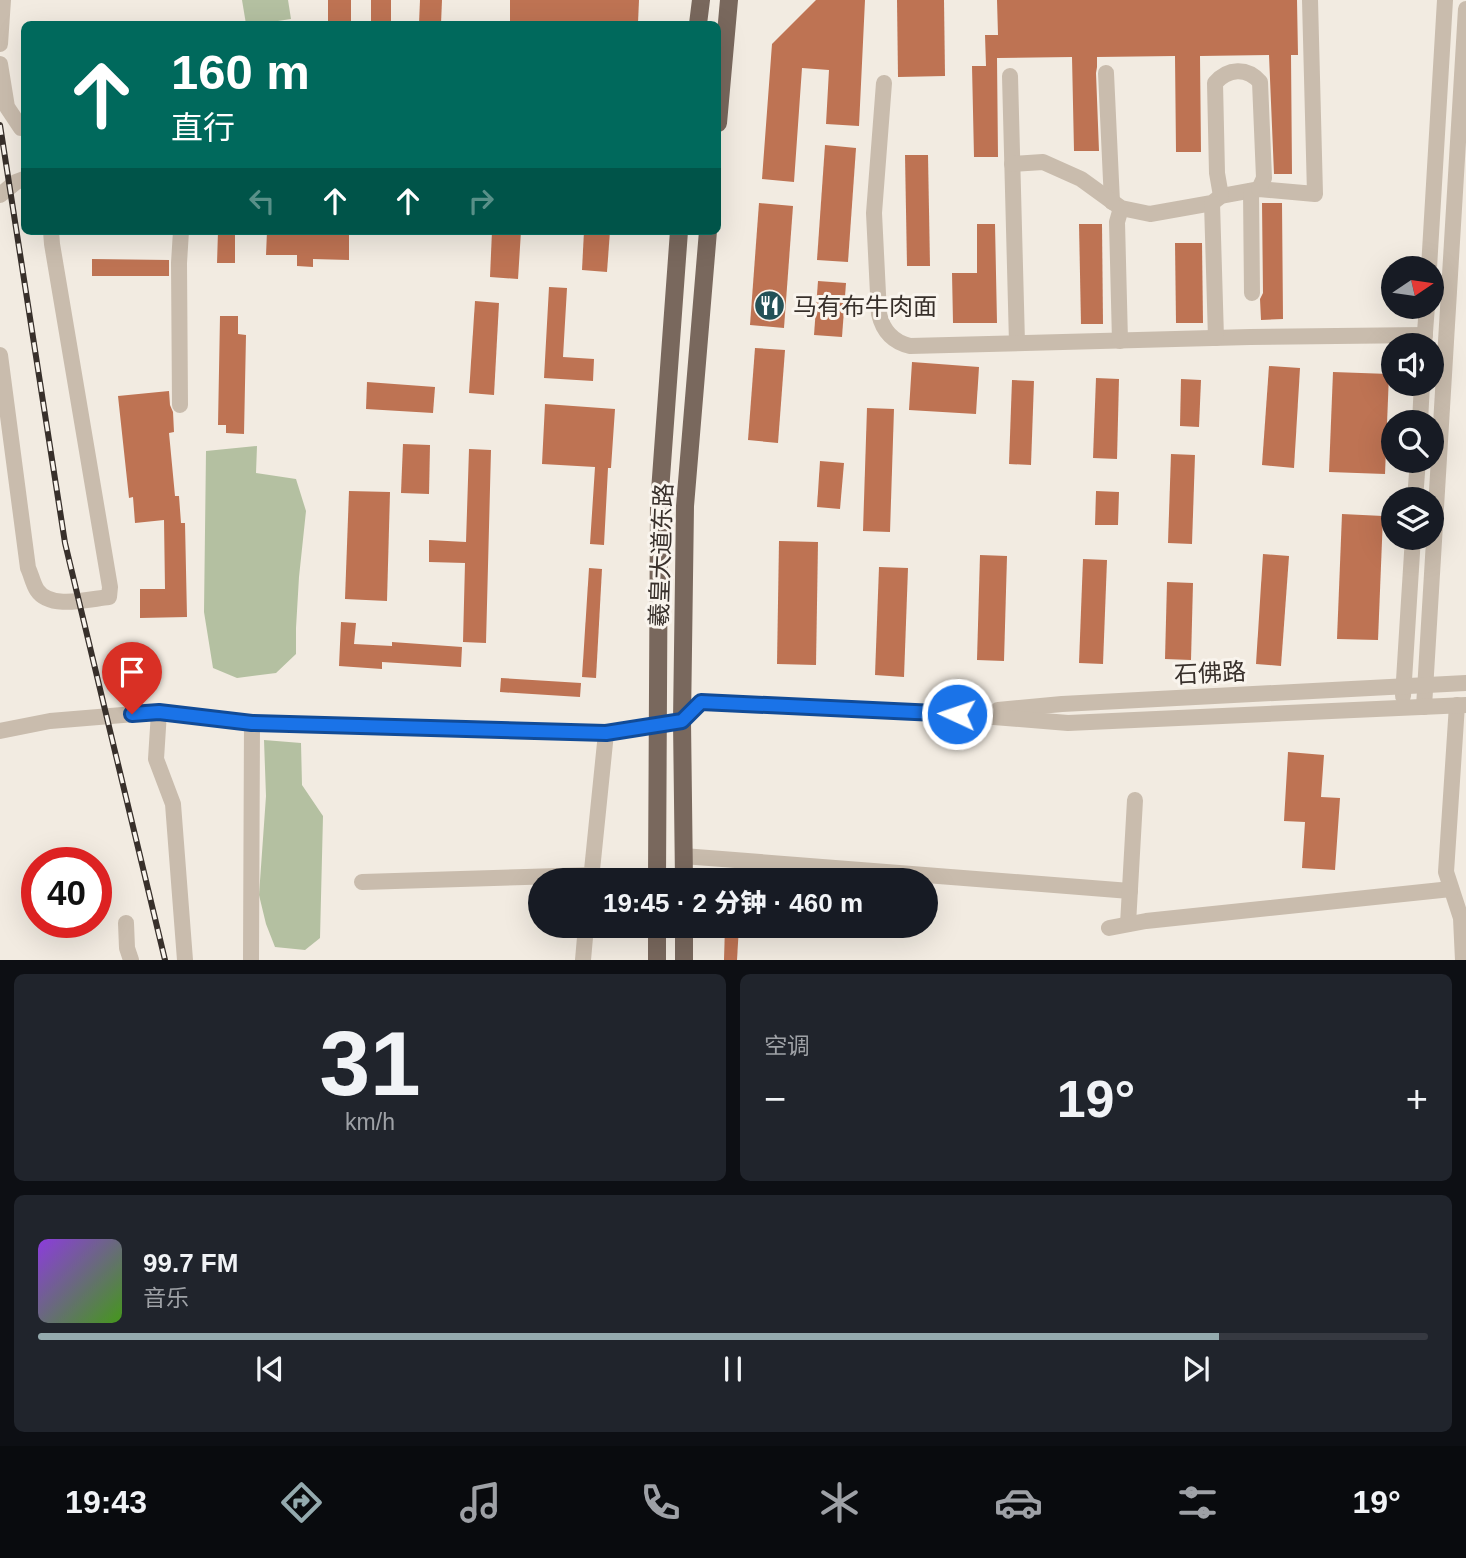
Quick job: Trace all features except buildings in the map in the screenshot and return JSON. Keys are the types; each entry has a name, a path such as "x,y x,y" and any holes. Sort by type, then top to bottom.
{"main road":[{"path":"698,21 701,0"},
{"path":"721,89 729,0"},
{"name":"羲皇大道东路","path":"657,868 659,505 680,235"},
{"name":"羲皇大道东路","path":"684,868 682,721 685,506 708,235"},
{"path":"657,938 657,960"},
{"path":"684,938 684,960"}],"street":[{"path":"0,44 3,0"},
{"path":"1012,164 1043,162 1081,179 1117,205 1150,214 1255,190 1315,194 1310,0"},
{"path":"1430,256 1445,0"},
{"path":"1424,707 1466,9"},
{"path":"0,64 8,107 21,128"},
{"path":"1216,338 1215,83 1232,71 1245,71 1260,82 1264,178 1255,190 1252,293"},
{"path":"1106,73 1117,205 1120,341"},
{"path":"1010,76 1017,343"},
{"path":"884,83 874,213 879,314 883,327 897,341 909,346 1216,338 1381,340"},
{"path":"0,195 21,180"},
{"path":"0,355 28,568 37,592 65,603 109,597 110,587 52,235"},
{"path":"180,405 181,235"},
{"path":"1403,708 1412,550"},
{"name":"石佛路","path":"957,714 1062,704 1466,683"},
{"name":"石佛路","path":"682,721 701,702 957,714 1068,723 1461,705"},
{"path":"1461,705 1446,872 1461,918 1463,960"},
{"path":"0,731 50,721 159,712 252,723 606,733 682,721"},
{"path":"159,712 156,759 173,804 185,960"},
{"path":"251,960 252,723"},
{"path":"593,868 606,733"},
{"path":"1128,924 1135,800"},
{"path":"683,856 1130,891"},
{"path":"362,882 528,879"},
{"path":"1110,928 1146,921 1451,889"},
{"path":"126,923 127,948 131,960"},
{"path":"583,960 585,938"}],"green space":[{"path":"242,0 288,0 291,19 246,21"},
{"path":"257,446 256,473 296,479 306,511 299,577 296,654 276,673 237,678 213,668 204,612 206,451"},
{"path":"264,740 301,743 302,785 323,816 320,938 305,950 275,947 259,895 266,796"}],"railway":[{"path":"0,125 65,543 165,960"}],"place":[{"name":"马有布牛肉面","path":"770,306"}],"route":[{"path":"132,714 159,712 252,723 606,733 682,721 701,702 957,714"}]}
